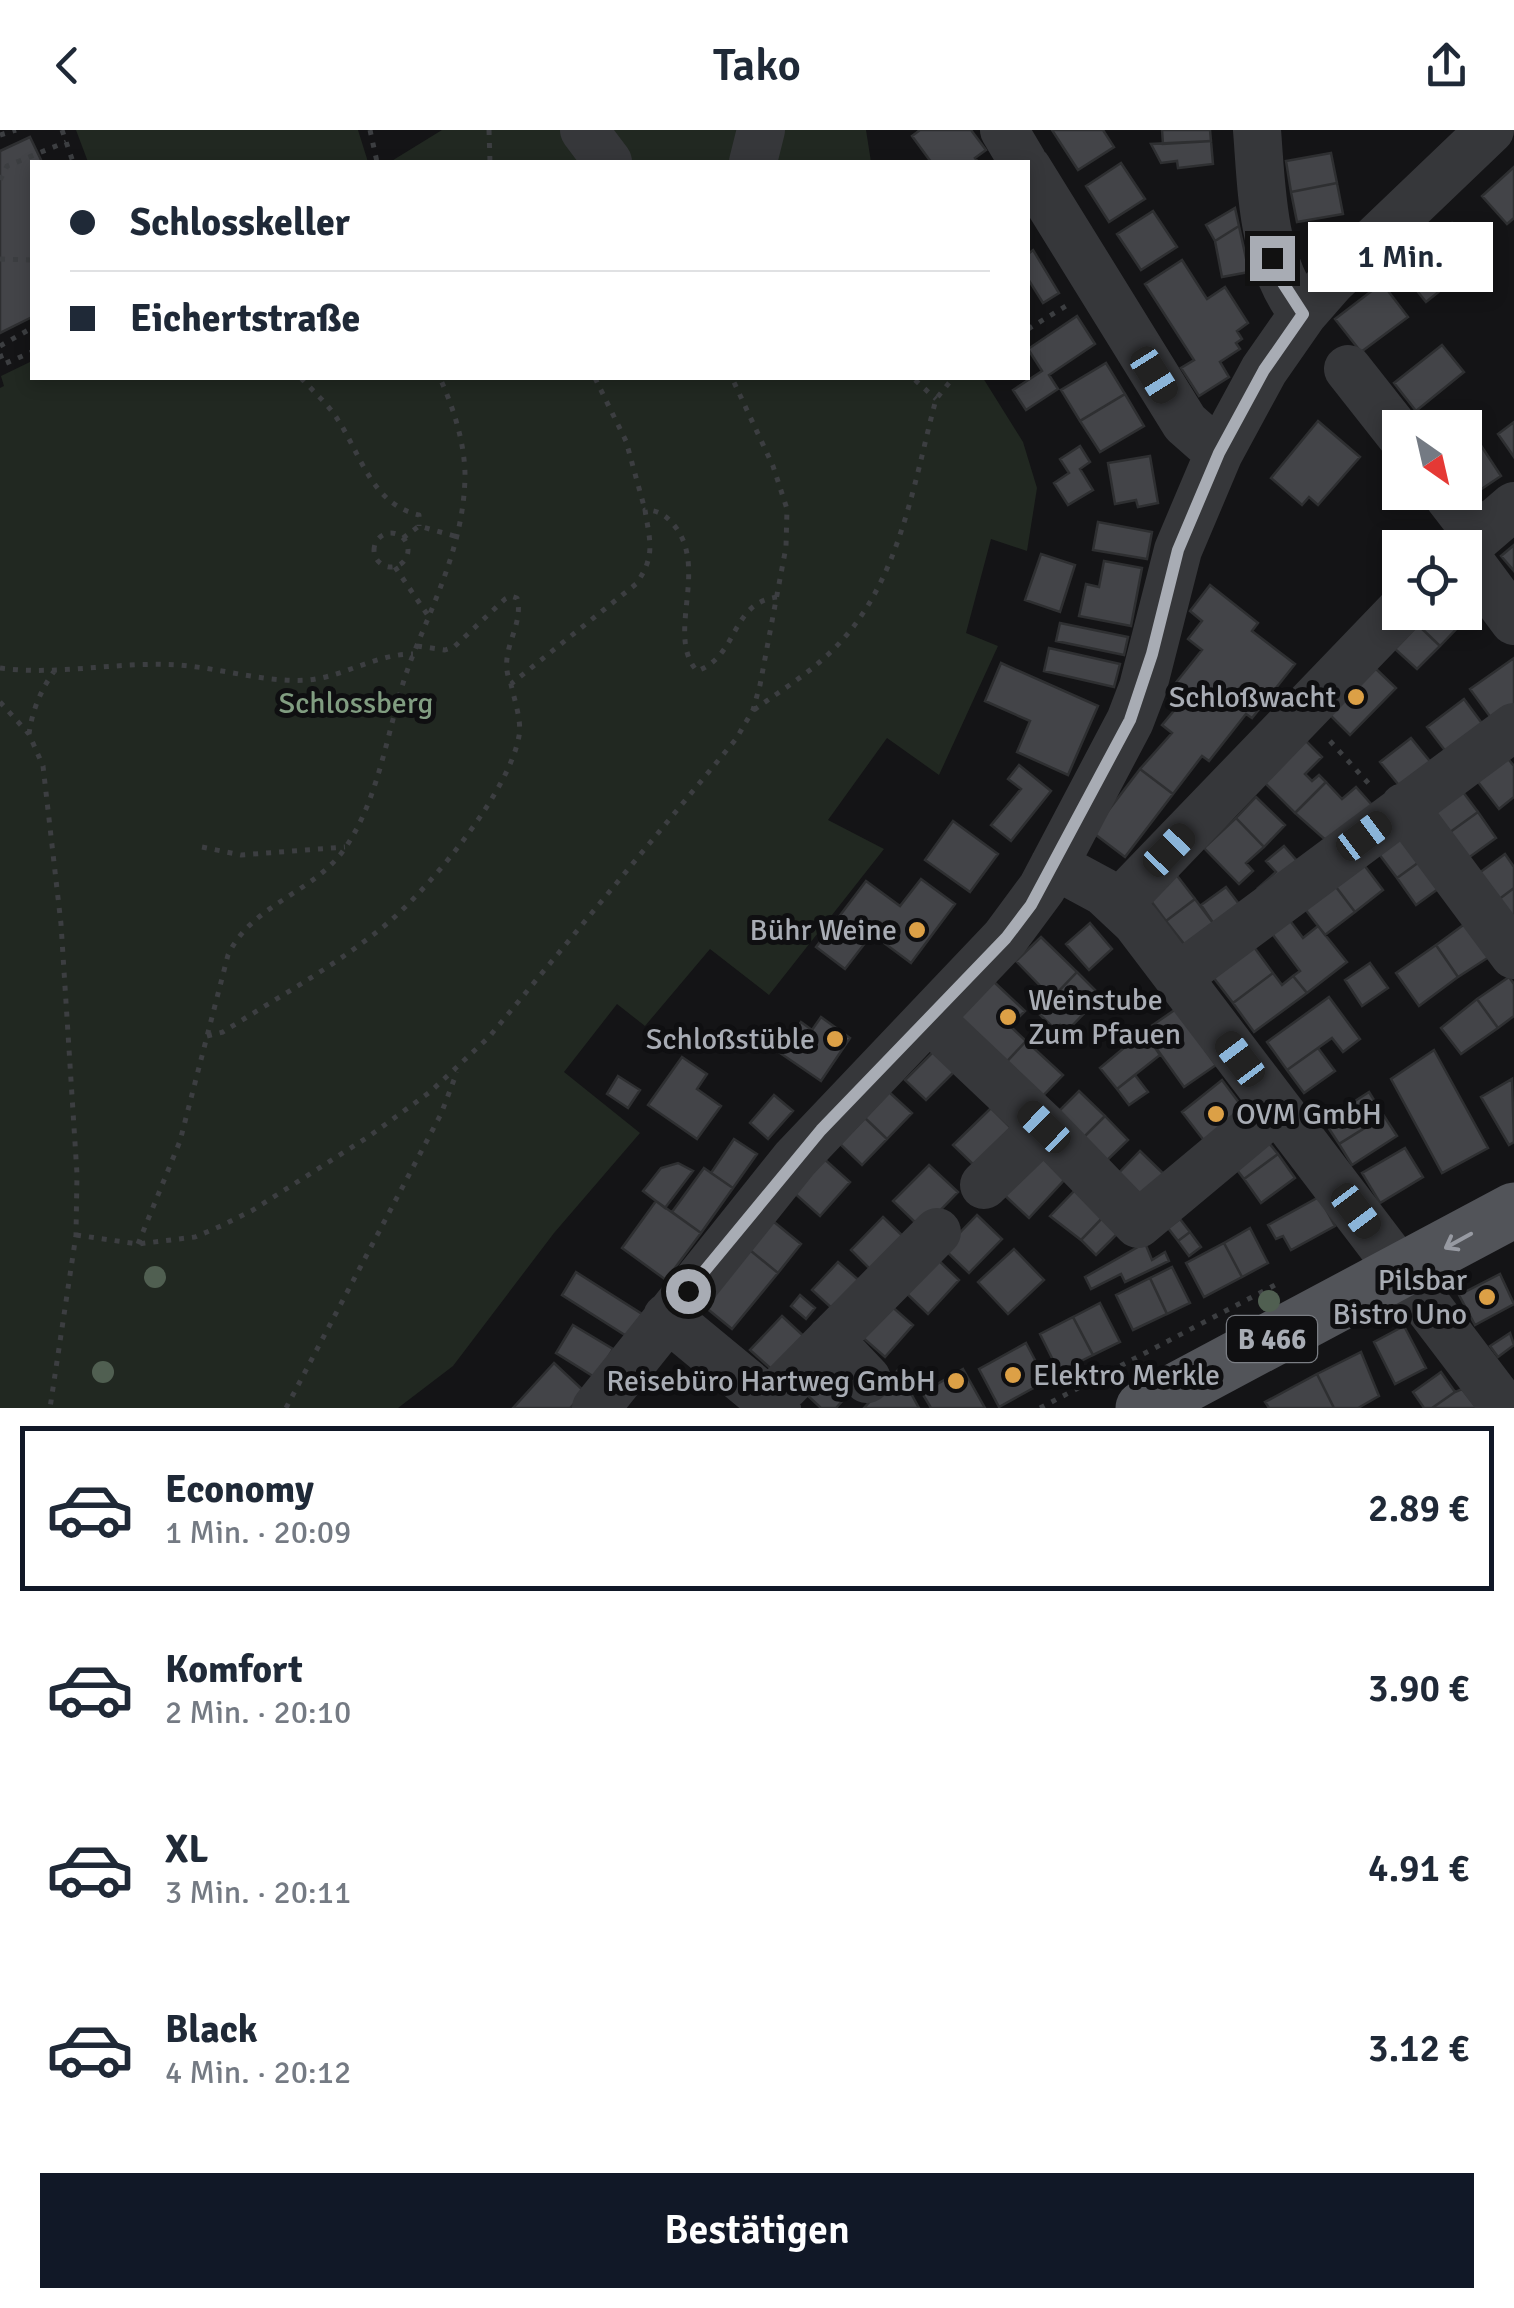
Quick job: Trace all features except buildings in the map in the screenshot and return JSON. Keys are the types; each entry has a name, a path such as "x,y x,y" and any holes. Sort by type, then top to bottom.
{"main road":[{"name":"B 466","path":"1143,1408 1514,1210"}],"street":[{"path":"584,130 606,160"},
{"path":"754,160 761,130"},
{"path":"1004,130 1023,160"},
{"path":"1257,130 1272,258 1303,314"},
{"path":"596,1408 772,1186 1019,922 1054,865 1130,720 1152,654 1178,550 1219,453 1264,370 1303,314 1365,246 1490,130"},
{"path":"1030,172 1185,423 1219,453"},
{"path":"1348,368 1382,412"},
{"path":"1460,510 1476,530"},
{"path":"1482,539 1514,621"},
{"path":"1118,903 1382,630"},
{"path":"1179,976 1514,727"},
{"path":"1400,810 1514,955"},
{"path":"1054,865 1118,903 1179,976 1505,1408"},
{"path":"915,1031 1044,1127 1138,1224 1278,1108"},
{"path":"984,1185 1044,1127"},
{"path":"668,1317 773,1405 830,1340 937,1232"},
{"path":"830,1340 867,1380"}],"path":[{"path":"0,135 16,130"},
{"path":"62,130 72,160"},
{"path":"370,130 377,160"},
{"path":"489,130 490,160"},
{"path":"0,180 7,166 66,142"},
{"path":"0,259 30,260"},
{"path":"1030,328 1099,287"},
{"path":"0,346 30,329"},
{"path":"0,354 4,364 30,353"},
{"path":"303,380 337,418 375,487 399,510 419,515 419,526"},
{"path":"138,1244 180,1140 228,955 243,928 328,868 358,829 413,654 458,537 465,470 459,430 441,380"},
{"path":"510,684 636,584 651,554 645,510 626,441 596,380"},
{"path":"76,1235 138,1244 195,1237 254,1210 368,1136 458,1069 736,739 753,710 786,546 786,509 781,485 733,380"},
{"path":"915,380 936,399"},
{"path":"753,710 825,658 868,606 894,557 936,399 950,380"},
{"path":"645,510 656,510 669,518 688,556 691,580 685,642 689,662 697,671 718,660 742,616 754,604 763,598 777,597"},
{"path":"419,526 458,537"},
{"path":"403,538 419,526"},
{"path":"403,538 387,534 375,546 379,562 395,567 429,617"},
{"path":"395,567 404,562 408,552 403,538"},
{"path":"207,1036 223,1032 389,921 446,860 508,771 520,733 505,662 519,612 517,598 505,599 454,647 445,650 417,646"},
{"path":"0,668 178,665 311,680 335,676 382,658 413,654"},
{"path":"30,734 34,710 55,670"},
{"path":"0,702 30,734 43,766 61,924 77,1174 76,1235 50,1408"},
{"path":"1303,711 1400,810"},
{"path":"202,847 241,855 345,847"},
{"path":"286,1408 441,1114 458,1069"}],"green space":[{"path":"76,130 358,130 367,160 87,160"},
{"path":"442,130 866,130 871,160 393,160"},
{"name":"Schlossberg","path":"30,362 30,380 984,380 1023,442 1037,488 1027,551 991,539 966,633 998,646 939,775 887,738 828,820 884,849 769,995 710,949 645,1026 617,1004 564,1072 640,1133 554,1233 453,1366 398,1408 0,1408 0,388 4,386 1,376"}],"place":[{"name":"Schloßwacht","path":"1356,697"},
{"name":"Bühr Weine","path":"917,930"},
{"name":"Weinstube Zum Pfauen","path":"1008,1017"},
{"name":"Schloßstüble","path":"835,1039"},
{"name":"OVM GmbH","path":"1216,1114"},
{"name":"Pilsbar Bistro Uno","path":"1487,1297"},
{"name":"Elektro Merkle","path":"1013,1375"},
{"name":"Reisebüro Hartweg GmbH","path":"956,1381"}],"route":[{"path":"688,1291 795,1159 1006,938 1042,888 1130,720 1143,687 1178,550 1219,453 1264,370 1303,314 1290,298 1272,258"}]}
